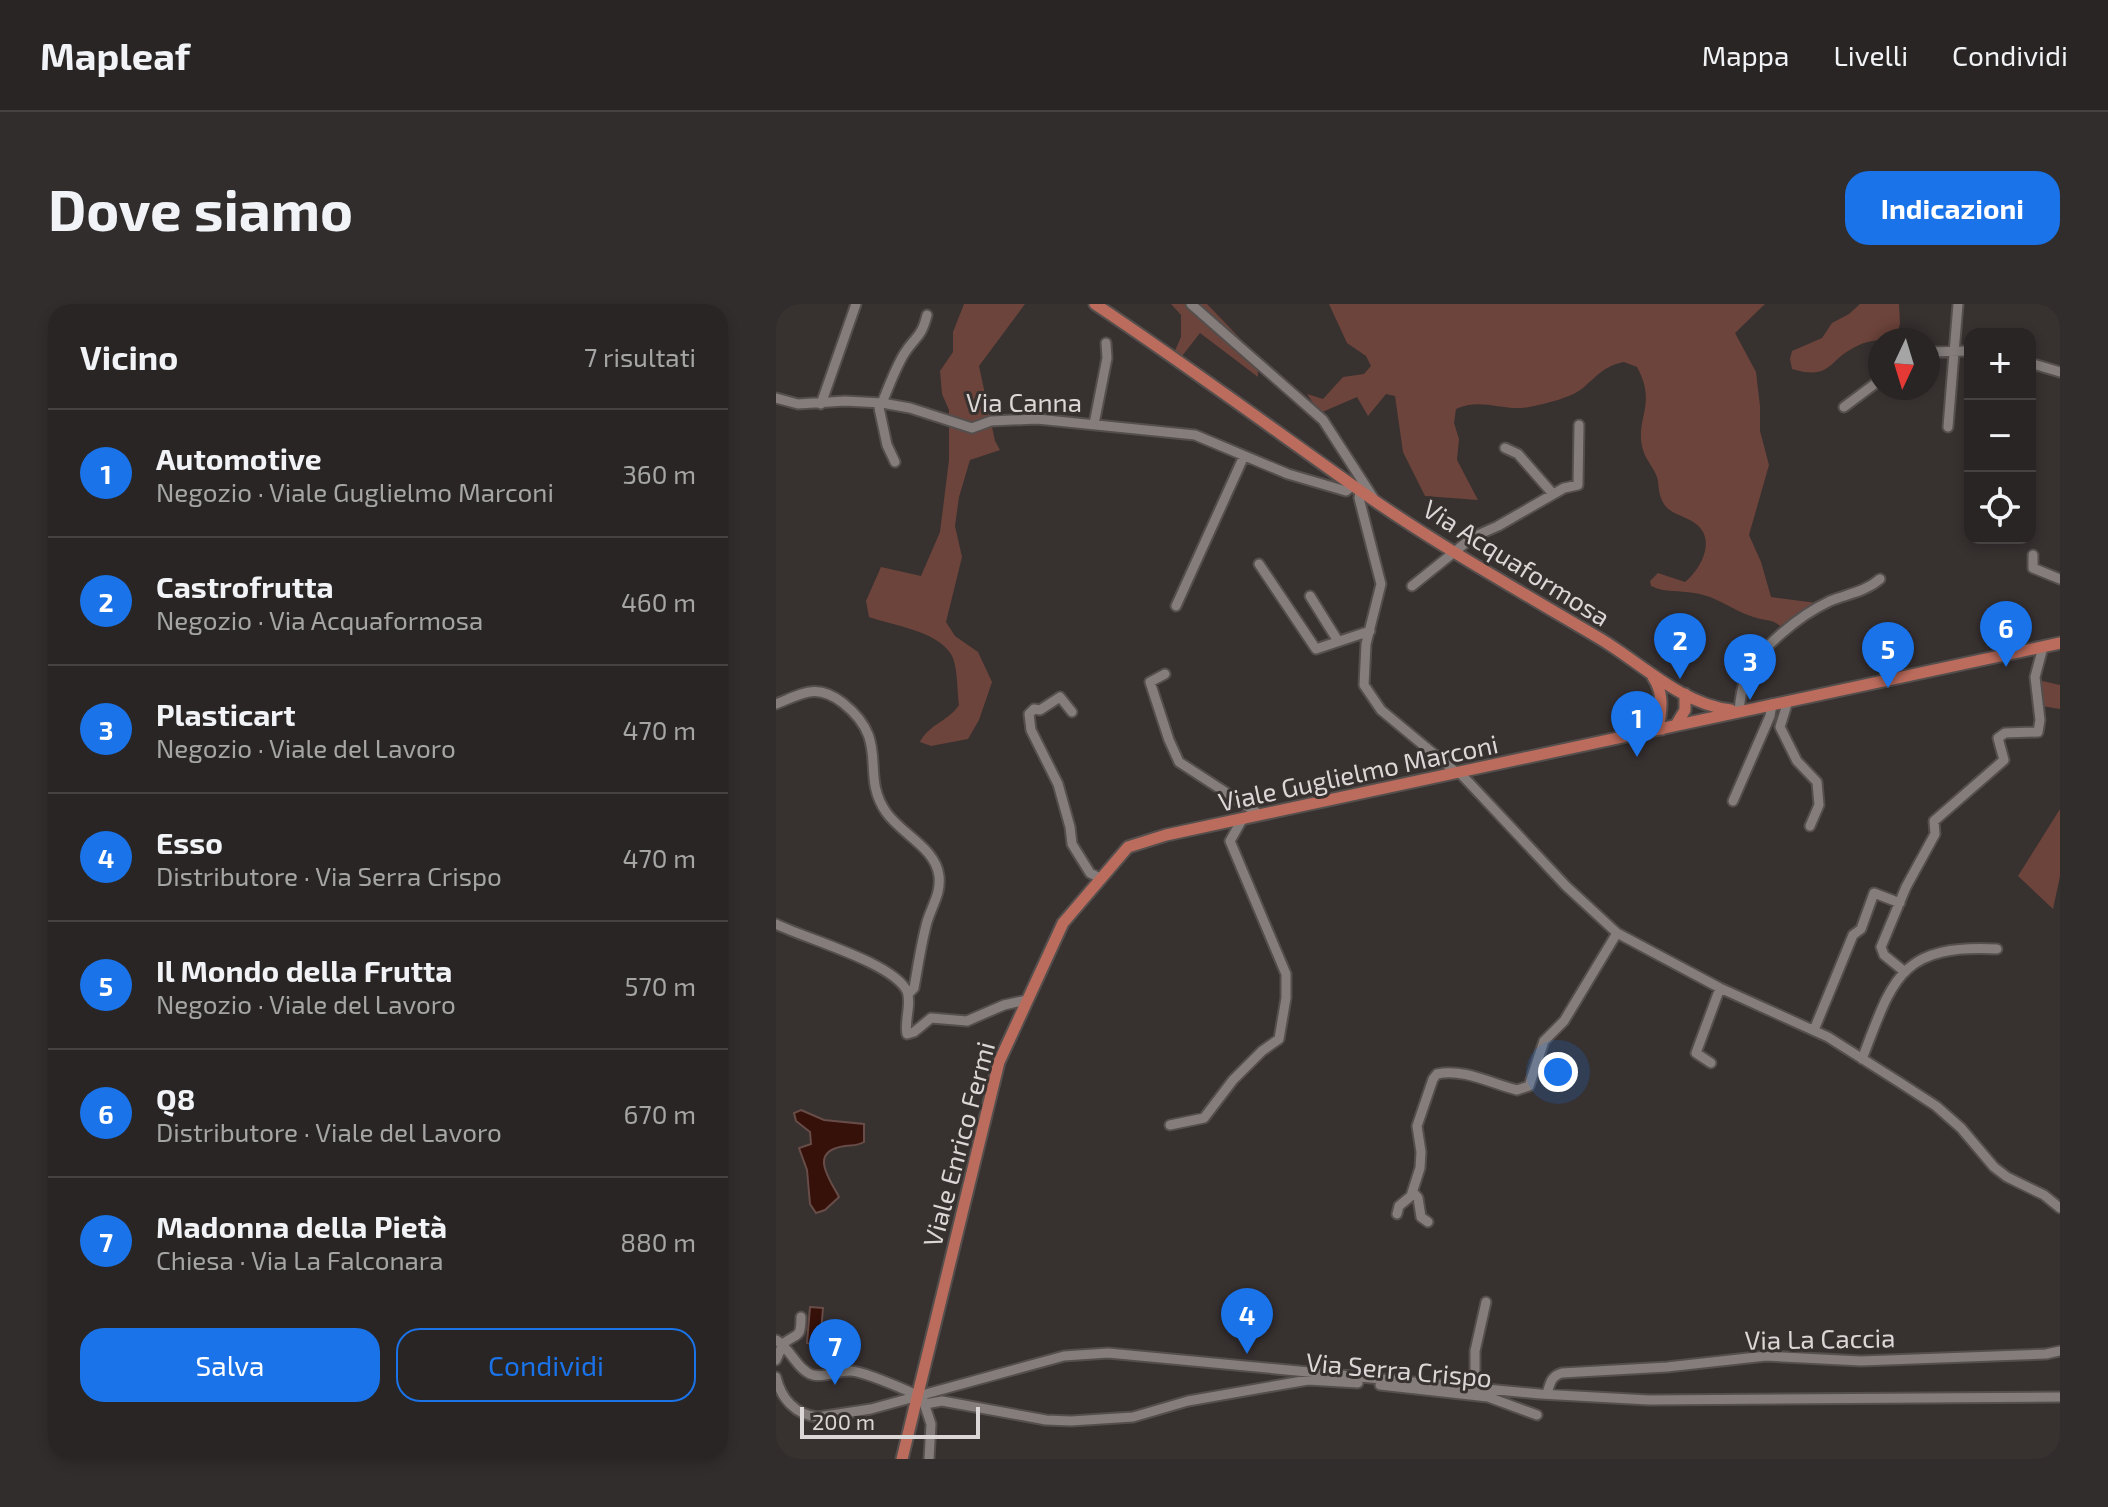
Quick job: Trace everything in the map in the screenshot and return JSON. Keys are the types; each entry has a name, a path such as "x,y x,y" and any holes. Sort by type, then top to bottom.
{"main road":[{"name":"Via Acquaformosa","path":"1095,304 1374,499 1685,694 1710,706 1739,711"},
{"name":"Viale Guglielmo Marconi","path":"1100,878 1123,852 1139,842 1639,734 1661,725 1676,725 2060,643"},
{"path":"1650,673 1658,685 1663,707 1661,725"},
{"path":"1663,707 1668,701 1685,694 1685,710 1676,725"},
{"name":"Viale Enrico Fermi","path":"904,1459 905,1445 921,1399 992,1082 1063,923 1100,878"}],"street":[{"path":"821,404 856,304"},
{"path":"1191,304 1315,412 1374,499"},
{"path":"1948,427 1958,304"},
{"path":"895,462 887,445 880,403 910,344 923,333 927,315"},
{"path":"1094,424 1107,358 1106,343"},
{"path":"1940,352 1964,351"},
{"path":"2036,365 2060,372"},
{"path":"1844,407 1868,389"},
{"name":"Via Canna","path":"776,398 798,404 845,401 880,403 910,408 972,428 991,421 1037,419 1179,432 1195,435 1323,486 1346,491 1357,488"},
{"path":"1412,586 1473,537 1553,494 1578,485 1579,425"},
{"path":"1505,448 1518,454 1553,494"},
{"path":"1176,606 1244,456"},
{"path":"1357,488 1381,584 1363,666 1364,685 1372,699 1459,773 1566,886 1619,935 1720,988 1814,1030 1862,1059 1936,1106 2007,1177 2044,1195 2060,1208"},
{"path":"2033,555 2033,568 2060,579"},
{"path":"1259,564 1316,649 1370,631"},
{"path":"1739,711 1745,680 1778,636 1825,603 1867,589 1880,579"},
{"path":"1310,596 1338,641"},
{"path":"1905,972 1884,955 1881,947 1935,834 1934,821 2004,760 1998,738 2005,733 2038,732 2040,720 2035,677 2043,647"},
{"path":"1165,674 1150,682 1179,762 1259,814"},
{"path":"776,704 809,691 823,691 858,716 867,728 871,741 875,784 885,811 936,862 939,890 927,925 914,988 908,994 907,1034 931,1018 967,1021 1004,1005 1027,1000"},
{"path":"1072,712 1060,697 1029,714 1031,730 1058,784 1072,844 1090,873 1100,878"},
{"path":"1788,701 1780,727 1797,761 1817,782 1820,794 1810,826"},
{"path":"1733,801 1770,716 1772,704"},
{"path":"1170,1125 1204,1118 1233,1080 1262,1051 1278,1042 1286,998 1286,974 1231,848 1230,841 1243,818"},
{"path":"1814,1030 1853,935 1861,929 1874,893 1900,903"},
{"path":"776,924 879,967 908,994"},
{"path":"1397,1214 1399,1206 1413,1192 1420,1168 1417,1126 1424,1098 1437,1074 1475,1077 1517,1090 1529,1086 1544,1041 1564,1021 1619,935"},
{"path":"1862,1059 1888,993 1905,972 1925,956 1936,952 1997,949"},
{"path":"1711,1063 1696,1053 1720,988"},
{"path":"1413,1192 1418,1198 1421,1217 1428,1222"},
{"path":"1475,1388 1475,1351 1486,1302"},
{"path":"779,1342 798,1336 801,1317"},
{"path":"779,1342 811,1375 828,1376 848,1370 921,1399 931,1424 929,1459"},
{"path":"776,1360 779,1342"},
{"name":"Via La Caccia","path":"1547,1394 1550,1382 1555,1375 1562,1373 1667,1367 1766,1356 1861,1361 2060,1351"},
{"path":"776,1377 785,1399 809,1416 837,1415 921,1399 1064,1356 1108,1353 1475,1388 1649,1400 2060,1397"},
{"name":"Via Serra Crispo","path":"921,1399 1046,1420 1103,1419 1133,1417 1188,1401 1308,1380 1488,1397 1537,1415"}],"shaded area":[{"path":"964,304 1025,304 979,366 995,441 1000,450 970,460 959,497 955,526 962,557 946,622 955,636 978,652 992,682 979,720 968,739 931,746 920,742 928,731 959,705 951,654 925,634 869,617 866,601 881,567 921,576 940,532 949,460 949,410 942,394 940,371 953,352 953,332"},
{"path":"1171,304 1207,304 1257,356 1258,377 1200,333 1182,356 1174,353 1181,337 1181,315"},
{"path":"1329,304 1765,304 1735,333 1756,372 1760,431 1769,465 1749,535 1771,597 1817,603 1780,626 1703,595 1651,586 1650,581 1658,573 1685,582 1701,563 1706,546 1702,531 1696,524 1670,511 1663,502 1657,477 1644,454 1641,439 1646,402 1643,380 1637,367 1624,362 1606,369 1578,392 1565,398 1520,408 1474,404 1456,409 1454,423 1459,439 1457,460 1478,500 1425,496 1403,452 1395,396 1386,394 1368,416 1357,397 1320,413 1307,394 1323,399 1343,377 1364,374 1371,366 1366,356 1347,343"},
{"path":"1860,304 1899,304 1900,324 1899,328 1868,328 1868,342 1823,370 1805,372 1792,369 1792,351 1822,338 1832,323"},
{"path":"2038,680 2060,685 2060,709 2042,706"},
{"path":"2060,809 2060,876 2053,909 2018,876"},
{"path":"801,1110 824,1120 864,1124 864,1142 827,1153 824,1166 839,1197 825,1210 816,1213 810,1204 807,1170 799,1148 811,1144 810,1132 796,1121 794,1113"},
{"path":"810,1307 823,1308 820,1344 807,1343"}],"place":[{"name":"Q8","path":"2006,667"},
{"name":"Castrofrutta","path":"1680,679"},
{"name":"Il Mondo della Frutta","path":"1888,688"},
{"name":"Plasticart","path":"1750,700"},
{"name":"Automotive","path":"1637,757"},
{"name":"Esso","path":"1247,1354"},
{"name":"Madonna della Pietà","path":"835,1385"}]}
